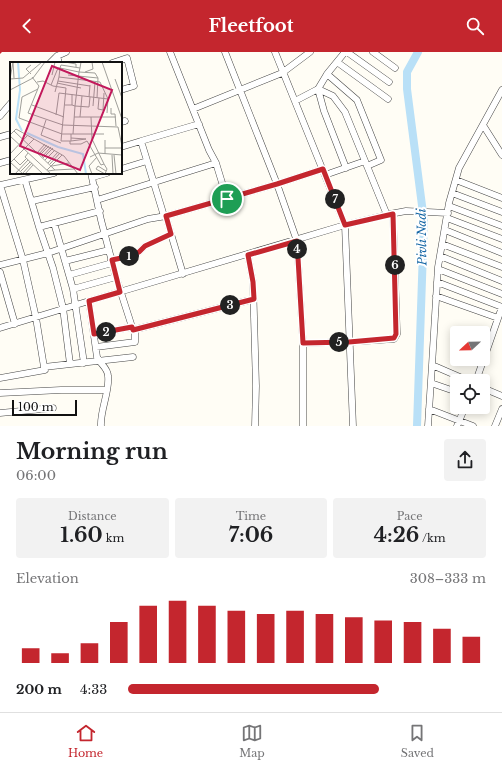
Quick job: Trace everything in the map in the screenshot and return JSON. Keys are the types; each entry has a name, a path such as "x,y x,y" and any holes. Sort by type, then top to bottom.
{"street":[{"path":"51,62 57,56 66,52"},
{"path":"170,52 192,109 216,163 227,199"},
{"path":"225,52 277,184 297,241 303,343 304,426"},
{"path":"275,52 282,73 295,101 345,225 353,426"},
{"path":"192,109 282,73 310,52"},
{"path":"295,101 318,89 327,74 346,52 389,82"},
{"path":"373,52 395,68"},
{"path":"57,56 59,62"},
{"path":"115,62 127,58 134,86 122,90"},
{"path":"337,62 388,99"},
{"path":"325,175 346,168 381,160 357,100 327,74"},
{"path":"303,343 349,342 394,338 396,334 390,214 366,164 345,112 333,96 318,89"},
{"path":"318,89 324,111 346,168"},
{"path":"428,426 438,269 452,192 459,168 502,90"},
{"path":"0,116 10,105"},
{"path":"122,147 199,124"},
{"path":"483,125 502,155"},
{"path":"0,137 10,134"},
{"path":"141,142 183,274"},
{"path":"0,163 10,160"},
{"path":"122,169 147,161"},
{"path":"97,200 216,163"},
{"path":"0,265 62,249 148,219 165,216 227,199 323,169"},
{"path":"0,378 45,370 36,318 23,260 0,185 50,174"},
{"path":"92,175 105,235 120,292 134,328 135,342 96,347"},
{"path":"25,180 48,253 62,308 70,364"},
{"path":"456,180 502,198"},
{"path":"32,201 95,187"},
{"path":"452,192 502,212"},
{"path":"449,206 502,226"},
{"path":"39,228 100,211"},
{"path":"0,328 36,318 62,308 297,241 345,225 406,211 433,212 502,238"},
{"path":"54,223 73,289 84,363"},
{"path":"445,230 502,253"},
{"path":"69,275 130,256 139,252 145,246 171,234"},
{"path":"442,244 502,267"},
{"path":"66,261 109,250"},
{"path":"248,255 253,282 254,299 256,386 255,426"},
{"path":"440,256 502,280"},
{"path":"438,269 502,294"},
{"path":"0,272 15,324"},
{"path":"73,289 116,277"},
{"path":"437,282 502,307 478,374"},
{"path":"436,296 498,318"},
{"path":"94,334 134,328 254,299"},
{"path":"89,301 98,360 103,364 108,375 101,426"},
{"path":"44,367 133,357"},
{"path":"432,365 453,374"},
{"path":"431,383 450,390"},
{"path":"0,393 61,390 106,390"},
{"path":"490,391 502,396"},
{"path":"0,412 53,408"},
{"path":"430,409 458,423 473,426"},
{"path":"495,426 502,409"}],"waterway":[{"name":"Pivli Nadi","path":"417,426 424,221 407,89 407,72 418,52"}],"route":[{"path":"323,169 345,225 393,214 396,334 394,338 349,342 303,343 297,241 248,255 253,282 254,299 133,330 132,327 94,334 89,301 120,292 112,260 130,256 139,252 145,246 171,234 166,216 227,199 323,169"}]}
